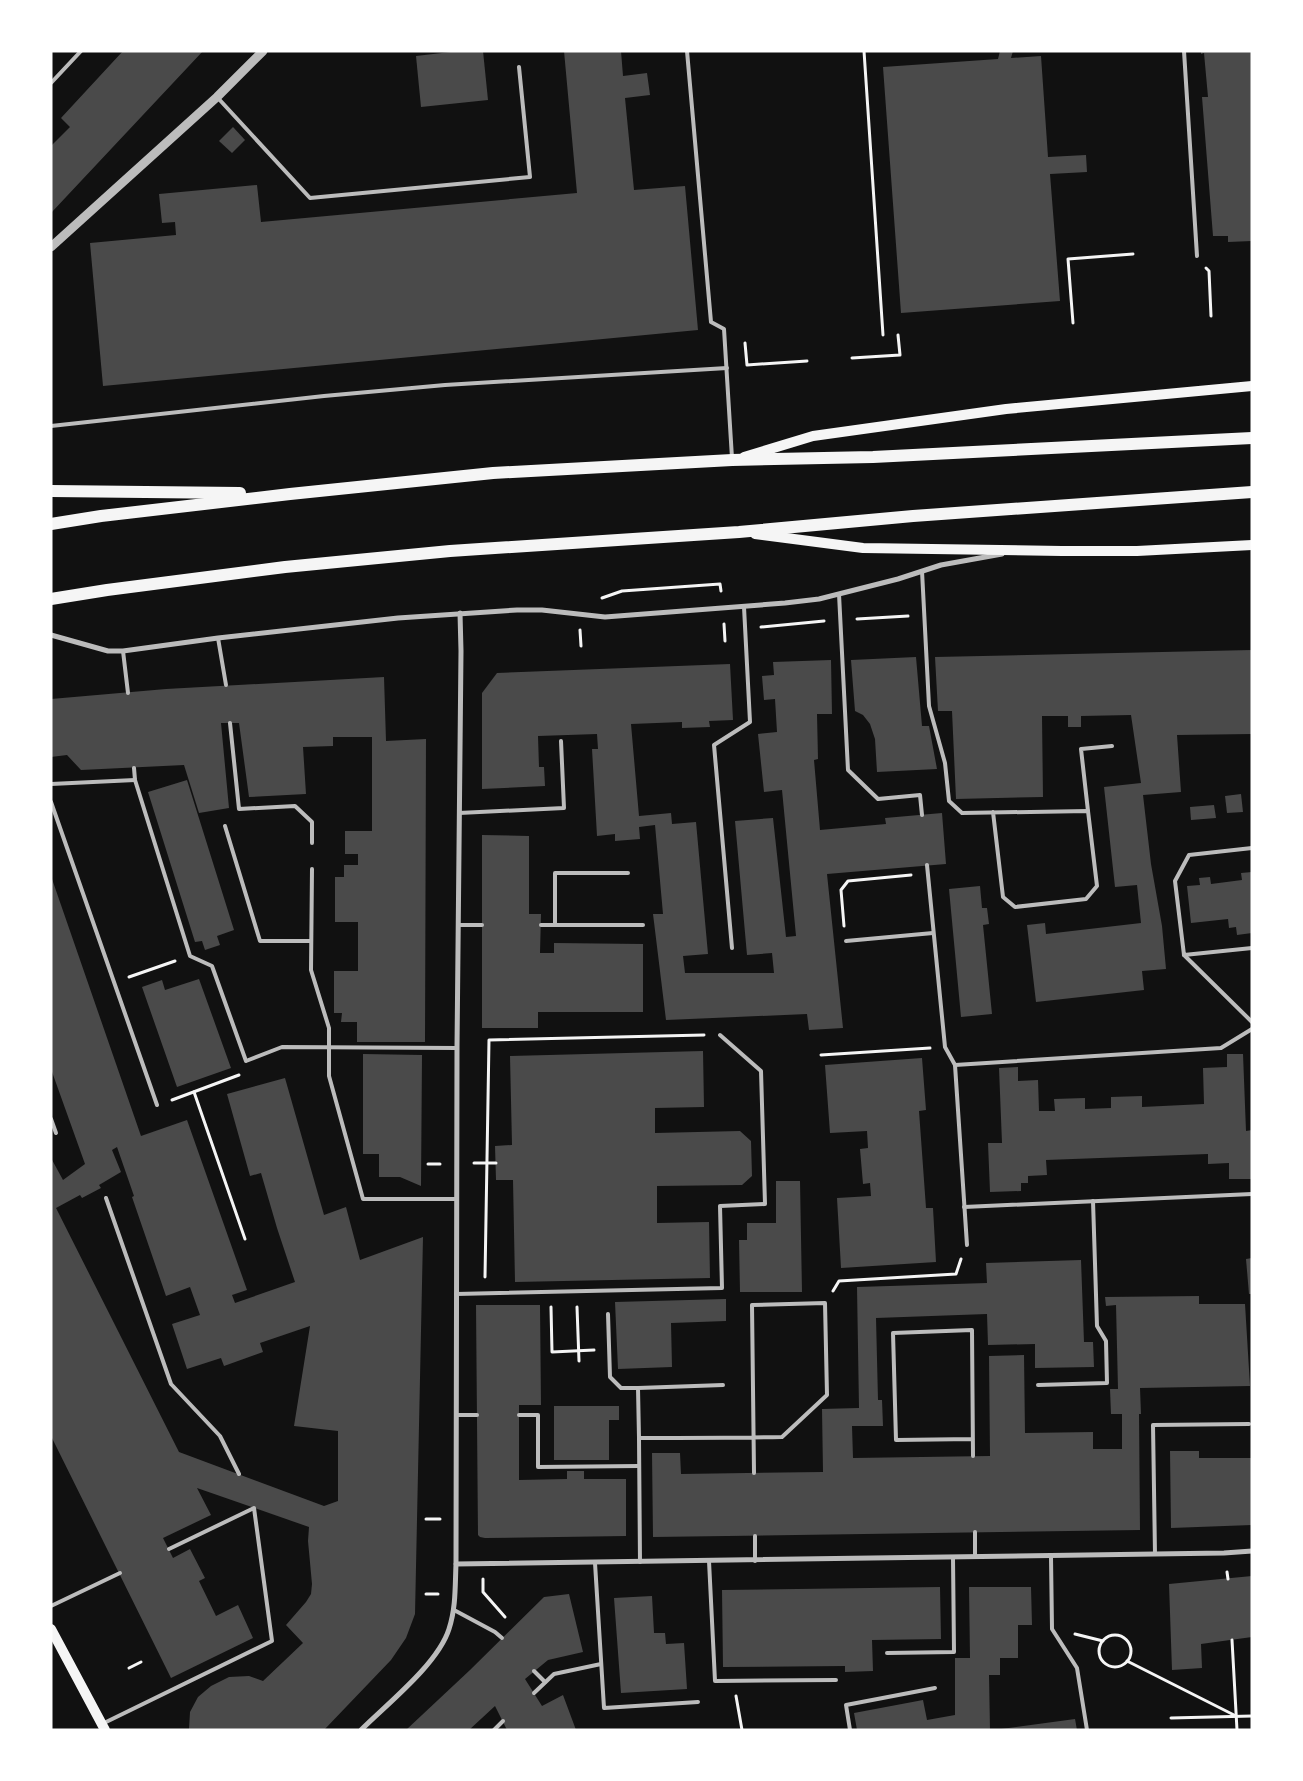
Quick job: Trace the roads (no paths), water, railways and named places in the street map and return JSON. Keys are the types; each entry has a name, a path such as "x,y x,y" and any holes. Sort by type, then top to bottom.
{"main road":[{"path":"732,460 813,436 1006,409 1252,386"},
{"path":"51,524 101,516 290,494 493,473 732,460 872,457 1252,438"},
{"path":"51,491 290,494"},
{"path":"51,599 295,566 460,550 739,532 941,514 1252,492"},
{"path":"739,532 863,548 1137,551 1252,545"},
{"path":"51,1629 103,1727"}],"street":[{"path":"51,247 216,97 263,51"},
{"path":"51,635 108,651 123,651 218,638 460,613 542,610 606,617 744,607 819,599 898,580 941,565 1018,551"},
{"path":"361,1730 415,1678 439,1649 448,1631 454,1610 456,1564 456,1199 460,613"},
{"path":"456,1564 1051,1557 1252,1551"}],"lane":[{"path":"51,84 82,51"},
{"path":"687,51 711,322 724,329 732,460"},
{"path":"1184,51 1198,256"},
{"path":"216,97 310,198 530,177 519,66"},
{"path":"51,426 324,396 445,385 727,368"},
{"path":"922,571 929,706 945,763 949,801 962,813 1088,811"},
{"path":"839,594 848,770 878,799 920,795 922,815"},
{"path":"732,948 714,745 750,722 744,607"},
{"path":"218,638 226,686"},
{"path":"123,651 128,693"},
{"path":"230,723 239,809 295,806 312,822 312,843"},
{"path":"459,813 564,808 561,741"},
{"path":"993,812 1003,897 1016,907 1086,900 1097,886 1082,748 1112,746"},
{"path":"134,768 135,780 190,956 212,966 246,1061 282,1048 457,1048"},
{"path":"51,784 135,780"},
{"path":"51,802 157,1105"},
{"path":"225,826 260,940 311,940"},
{"path":"1252,848 1189,854 1175,881 1184,955 1252,1022"},
{"path":"927,865 945,1047 955,1065 967,1245"},
{"path":"312,869 311,970 329,1028 329,1076 363,1199 456,1199"},
{"path":"555,925 555,873 628,873"},
{"path":"458,925 482,925"},
{"path":"541,925 643,925"},
{"path":"846,942 933,933"},
{"path":"1184,955 1252,948"},
{"path":"955,1065 1221,1048 1252,1029"},
{"path":"456,1294 722,1288 720,1206 765,1204 761,1071 720,1035"},
{"path":"51,1119 56,1133"},
{"path":"964,1207 1252,1194"},
{"path":"106,1198 171,1384 220,1436 239,1474"},
{"path":"1038,1385 1107,1383 1106,1341 1096,1326 1093,1201"},
{"path":"639,1438 754,1437 782,1437 827,1395 825,1304 752,1305 754,1437 754,1474"},
{"path":"608,1314 610,1378 621,1388 723,1385"},
{"path":"973,1439 896,1440 893,1333 972,1330 974,1456"},
{"path":"638,1388 640,1562"},
{"path":"456,1415 476,1415"},
{"path":"519,1415 538,1415 538,1467 639,1466"},
{"path":"1155,1554 1153,1425 1249,1424"},
{"path":"103,1727 272,1641 254,1508 169,1549"},
{"path":"975,1532 975,1558"},
{"path":"755,1536 755,1561"},
{"path":"1051,1557 1052,1629 1077,1668 1086,1730"},
{"path":"887,1653 954,1652 953,1558"},
{"path":"709,1561 715,1681 836,1680"},
{"path":"595,1563 604,1708 698,1702"},
{"path":"51,1606 120,1573"},
{"path":"454,1610 495,1632 502,1638"},
{"path":"534,1693 554,1674 601,1664"},
{"path":"534,1671 545,1682"},
{"path":"850,1730 846,1705 935,1688"},
{"path":"494,1730 503,1721"}]}
